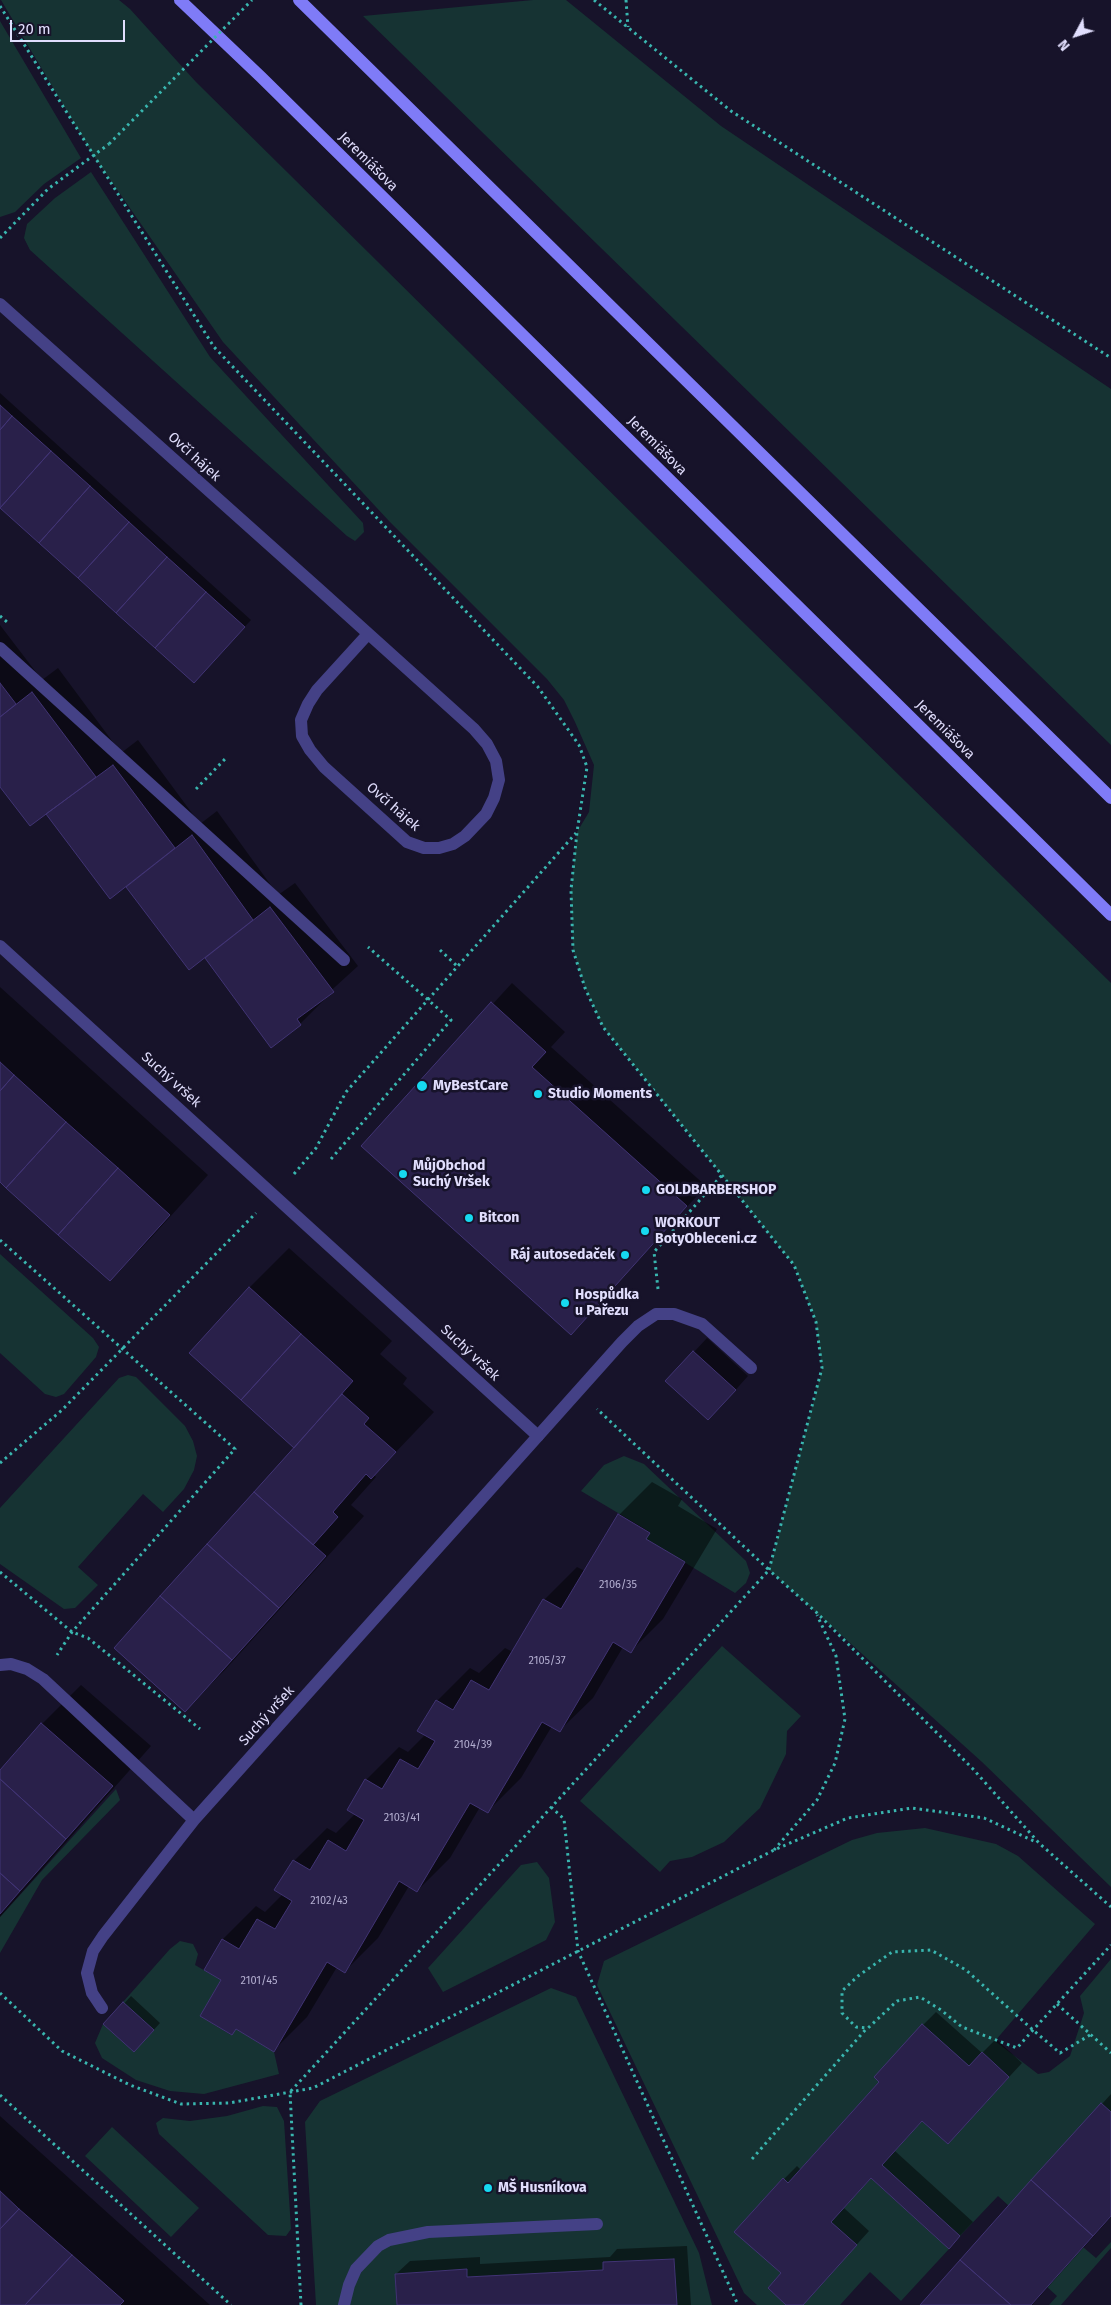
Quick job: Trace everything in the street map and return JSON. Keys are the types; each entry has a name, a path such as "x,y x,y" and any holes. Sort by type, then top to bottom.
{"main road":[{"name":"Jeremiášova","path":"180,0 261,77 1111,915"},
{"path":"299,0 1111,798"}],"street":[{"name":"Ovčí hájek","path":"0,304 474,729 487,744 496,761 499,780 494,798 486,814 465,836 453,844 439,848 424,848 408,842 324,767 310,750 302,736 301,720 308,704 318,690 368,634"},
{"path":"0,648 344,960"},
{"name":"Suchý vršek","path":"0,946 538,1436 194,1820 93,1951 87,1974 92,1993 102,2008"},
{"path":"538,1436 622,1342 638,1326 656,1314 674,1314 690,1318 702,1324 752,1368"},
{"path":"0,1665 11,1664 27,1669 43,1679 194,1820"},
{"path":"344,2305 349,2285 356,2269 378,2246 389,2240 428,2232 597,2224"}],"path":[{"path":"0,238 48,189 109,144 252,0"},
{"path":"594,0 731,111 1111,358"},
{"path":"626,0 628,28"},
{"path":"0,6 214,347 538,687 579,745 587,767 577,832 571,890 573,950 584,988 603,1027 794,1265 816,1322 822,1368 769,1570 290,2092 301,2305"},
{"path":"179,810 225,759"},
{"path":"294,1174 316,1148 346,1092 577,832"},
{"path":"440,950 456,966"},
{"path":"331,1160 450,1020 427,1000"},
{"path":"656,1314 658,1286 654,1252 722,1175"},
{"path":"0,1464 62,1410 262,1208"},
{"path":"0,1240 121,1350 235,1449 72,1632 54,1660"},
{"path":"595,1408 816,1612 973,1769 1039,1843 1111,1907"},
{"path":"0,1572 72,1632 88,1638 200,1729"},
{"path":"774,1850 817,1800 835,1763 846,1719 836,1656 816,1612"},
{"path":"551,1808 564,1819 578,1951 738,2305"},
{"path":"0,1994 62,2051 130,2086 180,2104 229,2103 313,2088 774,1850 848,1818 912,1808 984,1818 1039,1843"},
{"path":"752,2159 868,2028 897,2001 920,1997 941,2010 962,2027 1016,2048 1111,1945"},
{"path":"868,2028 856,2028 842,2013 842,1991 858,1976 892,1952 931,1950 966,1970 1060,2053 1090,2034"},
{"path":"1057,2004 1111,2053"},
{"path":"0,2095 231,2305"}],"green space":[{"path":"1,0 119,0 130,9 196,82 1111,983 1111,1887 982,1762 769,1570 822,1369 816,1322 794,1265 603,1027 585,988 573,950 571,890 577,832 589,812 594,765 575,722 564,700 547,679 389,521 223,342 93,155"},
{"path":"533,0 566,0 721,126 1111,389 1111,745 363,16"},
{"path":"0,21 81,158 44,184 15,212 0,217"},
{"path":"91,172 210,357 363,523 364,532 355,541 347,536 30,250 24,238 27,224 55,198"},
{"path":"0,1254 93,1338 99,1347 96,1357 64,1394 56,1397 45,1394 0,1353"},
{"path":"128,1375 136,1377 185,1426 193,1441 197,1456 194,1470 184,1489 163,1512 143,1494 78,1567 98,1585 75,1608 64,1609 0,1564 0,1508 119,1378"},
{"path":"624,1456 644,1464 746,1561 750,1573 746,1583 735,1593 646,1539 650,1532 581,1491 604,1465"},
{"path":"722,1646 801,1716 787,1731 786,1754 760,1808 724,1842 692,1857 670,1861 660,1872 580,1801"},
{"path":"116,1789 120,1800 42,1880 0,1953 0,1917"},
{"path":"925,1828 996,1844 1018,1856 1095,1924 995,2041 1038,2074 1049,2072 1070,2056 1084,2013 1080,1996 1111,1959 1111,2112 1102,2104 1009,2206 998,2196 960,2236 882,2165 922,2121 948,2144 1009,2077 982,2052 969,2066 874,2077 879,2082 788,2183 782,2179 735,2231 781,2273 768,2288 786,2305 757,2305 744,2293 597,1985 604,1961 852,1840 877,1833"},
{"path":"537,1862 549,1878 555,1922 546,1940 443,1992 428,1968 521,1865"},
{"path":"180,1941 193,1944 198,1954 195,1965 221,1980 200,2016 231,2035 236,2029 274,2052 279,2074 204,2094 170,2091 136,2080 102,2058 95,2043 103,2024 134,2052 154,2030 123,2002 170,1949"},
{"name":"MŠ Husníkova","path":"551,1988 576,1997 699,2253 712,2305 677,2305 674,2259 603,2262 603,2270 467,2277 467,2269 395,2274 397,2305 316,2305 305,2122 320,2101"},
{"path":"263,2106 277,2107 284,2121 291,2229 286,2236 268,2235 159,2134 156,2123 163,2118 190,2121 227,2116"},
{"path":"112,2127 199,2208 171,2237 85,2156"},
{"path":"871,2178 949,2249 901,2301 870,2272 840,2305 803,2305 856,2245 831,2222"},
{"path":"1111,2242 1111,2248 1061,2305 1049,2305 1057,2296 1047,2287 1083,2247 1096,2258"}],"building":[{"path":"0,405 12,416 0,430"},
{"path":"12,416 51,451 0,508 0,430"},
{"path":"51,451 90,486 39,543 0,508"},
{"path":"90,486 129,522 78,578 39,543"},
{"path":"129,522 167,557 116,613 78,578"},
{"path":"167,557 206,592 155,648 116,613"},
{"path":"206,592 245,627 194,683 155,648"},
{"path":"0,683 16,704 0,717"},
{"path":"32,692 96,777 30,826 0,787 0,717"},
{"path":"113,765 175,848 110,899 46,814"},
{"path":"192,835 253,920 189,970 126,887"},
{"path":"270,907 334,992 297,1019 301,1025 271,1048 205,958"},
{"path":"491,1002 546,1052 532,1067 687,1206 571,1335 361,1146"},
{"path":"0,1062 14,1075 0,1091"},
{"path":"14,1075 66,1122 6,1188 0,1182 0,1091"},
{"path":"66,1122 118,1168 58,1235 6,1188"},
{"path":"118,1168 170,1215 110,1281 58,1235"},
{"path":"249,1287 301,1334 241,1400 189,1353"},
{"path":"301,1334 353,1381 294,1448 241,1400"},
{"path":"693,1351 736,1390 708,1420 665,1381"},
{"path":"342,1394 369,1418 364,1424 396,1452 371,1479 366,1474 333,1512 338,1517 313,1545 254,1492"},
{"path":"254,1492 326,1556 279,1608 207,1544"},
{"path":"618,1514 650,1533 646,1539 685,1562 631,1653 613,1642 560,1732 542,1722 488,1813 470,1803 417,1892 399,1881 345,1973 327,1962 274,2052 236,2029 232,2035 200,2016 221,1980 204,1970 222,1939 239,1949 257,1919 275,1929 292,1901 274,1890 293,1860 310,1870 328,1840 346,1851 364,1820 347,1810 365,1779 382,1789 400,1759 418,1769 435,1741 417,1731 436,1700 453,1710 471,1680 489,1690 543,1599 561,1609"},
{"path":"207,1544 279,1608 232,1660 160,1596"},
{"path":"160,1596 232,1660 185,1712 114,1648"},
{"path":"41,1723 113,1786 66,1839 0,1779 0,1770"},
{"path":"0,1779 66,1839 20,1891 0,1873"},
{"path":"0,1873 20,1891 0,1914"},
{"path":"123,2002 154,2030 134,2052 103,2024"},
{"path":"922,2024 969,2066 982,2052 1009,2077 948,2144 922,2121 882,2165 960,2236 949,2249 871,2178 831,2222 857,2245 803,2305 786,2305 768,2288 781,2273 734,2232 783,2178 788,2183 879,2082 874,2077"},
{"path":"1101,2103 1111,2112 1111,2216 1093,2236 1031,2180"},
{"path":"1031,2180 1093,2236 1031,2305 1011,2305 960,2260"},
{"path":"0,2191 19,2209 0,2229"},
{"path":"19,2209 72,2255 25,2305 0,2305 0,2229"},
{"path":"72,2255 124,2301 120,2305 25,2305"},
{"path":"674,2259 677,2305 397,2305 395,2274 467,2269 467,2277 603,2270 603,2262"},
{"path":"960,2260 1011,2305 920,2305"}],"place":[{"name":"MyBestCare","path":"422,1086"},
{"name":"Studio Moments","path":"538,1094"},
{"name":"MůjObchod Suchý Vršek","path":"403,1174"},
{"name":"GOLDBARBERSHOP","path":"646,1190"},
{"name":"Bitcon","path":"469,1218"},
{"name":"WORKOUT BotyObleceni.cz","path":"645,1231"},
{"name":"Ráj autosedaček","path":"625,1255"},
{"name":"Hospůdka u Pařezu","path":"565,1303"},
{"name":"MŠ Husníkova","path":"488,2188"}]}
